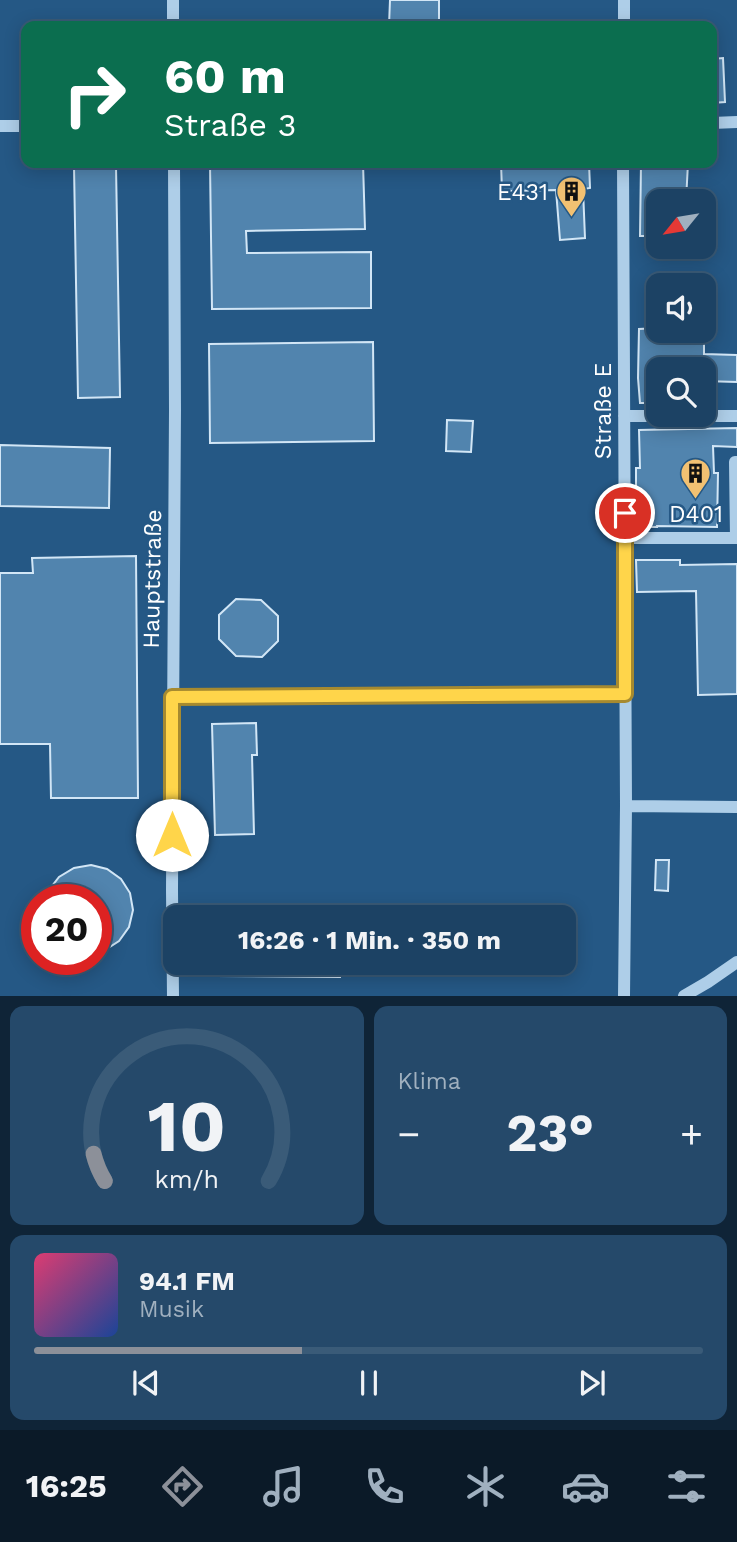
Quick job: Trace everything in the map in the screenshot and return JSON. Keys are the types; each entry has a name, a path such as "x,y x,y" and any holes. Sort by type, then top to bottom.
{"lane":[{"path":"173,0 173,21"},
{"path":"624,0 624,21"},
{"path":"717,123 737,122"},
{"path":"0,126 21,126"},
{"name":"Hauptstraße","path":"173,996 174,168"},
{"name":"Straße E","path":"624,168 624,996"},
{"path":"624,416 737,416"},
{"path":"625,538 737,538 737,462"},
{"path":"172,697 625,694"},
{"path":"626,806 737,807"},
{"path":"684,996 737,962"}],"building":[{"path":"390,0 439,0 439,21 389,21"},
{"path":"723,58 725,102 717,103 717,59"},
{"path":"74,168 116,168 120,397 78,398"},
{"path":"210,168 363,168 365,229 246,231 247,253 371,252 371,308 212,309"},
{"path":"501,168 589,168 590,188 583,189 585,238 560,240 556,190 502,191"},
{"path":"641,168 688,168 687,189 646,189 646,236 640,236"},
{"path":"639,329 646,329 646,343 704,343 704,354 737,355 737,382 716,381 716,357 646,357 646,403 640,403"},
{"path":"373,342 374,441 210,443 209,344"},
{"path":"447,420 473,421 471,452 446,451"},
{"path":"737,428 737,447 713,446 714,473 718,473 717,527 636,527 636,468 640,468 639,430"},
{"path":"0,445 110,448 109,508 0,506"},
{"path":"136,556 138,798 51,798 50,744 0,744 0,573 33,573 32,558"},
{"path":"636,560 680,560 680,565 737,564 737,694 698,695 696,591 637,592"},
{"path":"236,599 261,600 278,616 278,641 262,657 236,656 219,639 219,615"},
{"path":"256,723 257,755 252,755 254,834 215,835 212,724"},
{"path":"656,860 669,860 668,891 655,890"},
{"path":"91,865 107,869 121,879 130,893 133,910 129,927 119,941 112,946 112,884 54,884 59,877 74,868"},
{"path":"340,975 340,977 217,976"}],"place":[{"name":"E431","path":"571,219"},
{"name":"D401","path":"696,500"}],"route":[{"path":"172,835 172,697 625,694 625,513"}]}
